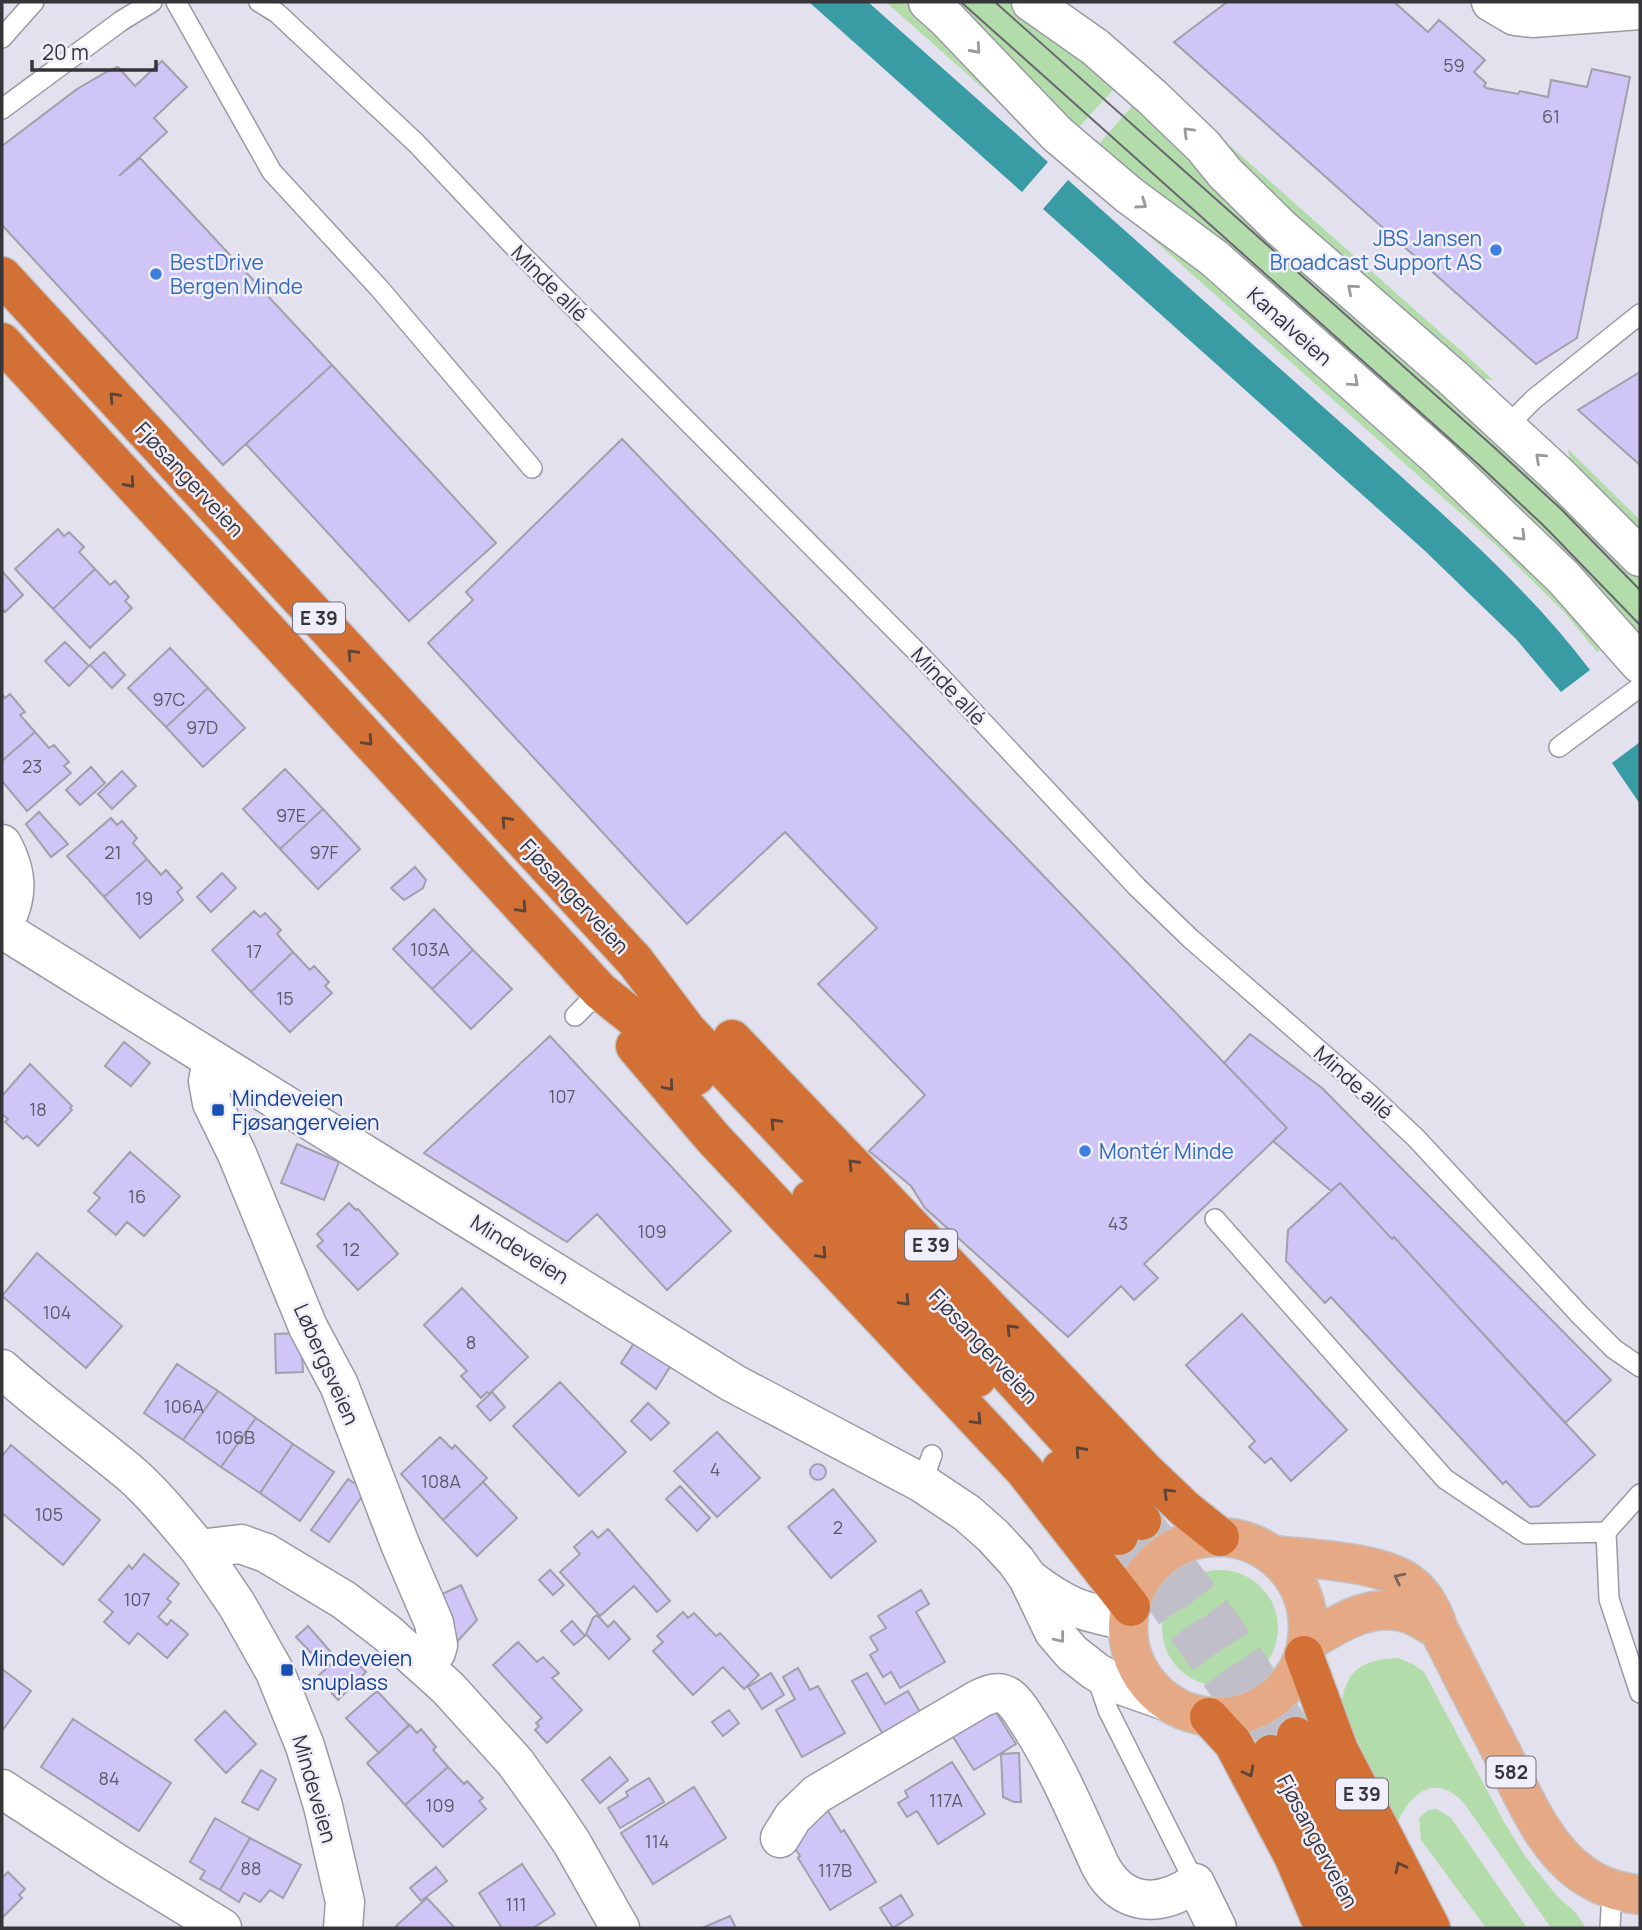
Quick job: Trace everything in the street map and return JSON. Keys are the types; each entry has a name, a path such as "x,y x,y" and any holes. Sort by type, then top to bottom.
{"highway":[{"name":"Fjøsangerveien","path":"2,276 635,961 687,1030 904,1260 1130,1528 1049,1456 669,1046 587,1004 2,342"},
{"name":"E 39","path":"635,961 707,1013 1144,1470 1185,1509 1220,1537"},
{"name":"E 39","path":"587,1004 624,1032 712,1137 1024,1470 1130,1614"},
{"name":"E 39","path":"1306,1649 1339,1750 1431,1928"},
{"path":"1209,1717 1233,1743 1293,1856 1324,1928"},
{"name":"Fjøsangerveien","path":"1365,1928 1284,1745 1396,1928"}],"main road":[{"name":"E 39","path":"1130,1614 1138,1588 1163,1556 1200,1539 1220,1537 1256,1545 1287,1569 1298,1584 1305,1603 1309,1623 1306,1649"},
{"name":"582","path":"1272,1555 1348,1564 1391,1573 1407,1581 1421,1594 1433,1610 1439,1630 1546,1835 1564,1859 1586,1877 1626,1893"},
{"path":"1130,1614 1129,1639 1133,1657 1146,1682 1166,1701 1187,1712 1209,1717 1234,1716 1257,1709 1277,1696 1293,1677 1306,1649 1345,1620 1368,1612 1389,1609 1411,1614 1439,1630"}],"street":[{"name":"Kanalveien","path":"928,2 1057,134 1129,195 1214,258 1457,475 1563,577 1604,620 1640,664"},
{"path":"1031,2 1115,64 1195,138 1225,173 1281,228 1506,427 1640,557"},
{"path":"1491,2 1515,16 1532,18 1640,9"},
{"name":"Mindeveien","path":"2,844 14,878 15,893 12,908 2,928 733,1383 927,1469 967,1513 993,1536 1028,1578"},
{"name":"Løbergsveien","path":"212,1060 208,1082 212,1103 237,1154 309,1327 339,1385 400,1544 434,1623 438,1645 436,1652 424,1666"},
{"path":"2,1369 131,1475 164,1506 199,1549 241,1544 266,1553 344,1600 424,1666 478,1718 515,1762 572,1843 620,1928"},
{"name":"Mindeveien","path":"199,1549 237,1605 275,1672 305,1746 323,1806 345,1902 343,1928"},
{"path":"1028,1578 1054,1598 1072,1607 1130,1614"},
{"path":"1028,1578 1054,1632 1072,1653 1115,1683 1166,1701"},
{"path":"780,1838 793,1817 817,1794 979,1699 991,1693 1000,1693 1018,1705 1045,1748 1100,1865 1112,1882 1135,1898 1165,1900 1195,1883 1217,1928"},
{"path":"2,1789 222,1928"}],"lane":[{"path":"2,37 34,2"},
{"path":"2,109 121,21 152,2"},
{"path":"176,2 272,172 379,288 532,468"},
{"name":"Minde allé","path":"259,2 277,13 416,143 522,255 920,655 1137,887 1191,939 1416,1138 1580,1315 1614,1349 1640,1367"},
{"path":"1506,427 1534,399 1640,314"},
{"path":"1559,747 1640,687"},
{"path":"1215,1219 1445,1479 1527,1534 1606,1532"},
{"path":"1640,1494 1606,1532 1609,1600 1640,1693"},
{"path":"1095,1671 1108,1710 1195,1883"},
{"path":"1610,1928 1626,1893"}],"green space":[{"path":"886,2 909,2 940,29 1028,128"},
{"path":"945,2 1016,2 1123,79 1070,137"},
{"path":"1142,95 1640,574 1640,645 1090,154"},
{"path":"1184,105 1493,380 1475,377 1267,199"},
{"path":"1093,186 1157,229 1445,480 1596,635 1599,651 1597,652 1565,613 1494,543"},
{"path":"1568,449 1640,520 1640,542 1571,465"},
{"path":"1220,1570 1242,1574 1261,1587 1274,1606 1278,1628 1274,1650 1261,1669 1242,1682 1220,1686 1198,1682 1179,1669 1166,1650 1162,1628 1166,1606 1179,1587 1198,1574"},
{"path":"1398,1658 1424,1672 1525,1856 1586,1928 1551,1928 1464,1803 1453,1793 1442,1788 1423,1791 1407,1806 1395,1828 1379,1803 1341,1706 1347,1683 1358,1669 1375,1661"},
{"path":"1437,1809 1451,1818 1527,1928 1486,1928 1421,1840 1419,1818 1429,1810"}],"water":[{"path":"809,2 868,2 1048,162 1022,192"},
{"path":"1068,180 1450,521 1537,607 1590,670 1561,692 1516,639 1424,550 1043,209"},
{"path":"1640,742 1640,804 1612,763"}],"building":[{"path":"1227,2 1394,2 1428,32 1439,20 1485,60 1474,72 1486,83 1486,88 1518,94 1520,91 1548,97 1551,80 1587,87 1592,69 1630,77 1577,338 1536,364 1174,42"},
{"path":"162,61 187,87 154,118 167,132 119,176 140,158 332,365 223,465 2,225 2,146 77,89 110,70 118,67 135,86"},
{"path":"332,365 496,543 409,621 246,444"},
{"path":"1640,372 1640,465 1578,410"},
{"path":"622,439 1287,1128 1144,1264 1158,1278 1134,1300 1121,1286 1068,1337 925,1208 911,1186 869,1151 925,1095 818,984 877,928 785,832 687,924 428,643 473,600 466,592"},
{"path":"58,529 64,536 69,532 84,547 79,552 95,569 53,609 15,569"},
{"path":"95,569 110,585 115,581 129,597 125,601 132,608 90,648 53,609"},
{"path":"2,571 23,595 5,612 2,609"},
{"path":"65,642 89,666 69,686 45,661"},
{"path":"170,648 208,688 166,727 128,688"},
{"path":"104,652 125,675 112,688 90,665"},
{"path":"208,688 245,728 203,767 166,727"},
{"path":"2,694 5,698 10,694 25,712 20,715 35,732 2,761"},
{"path":"35,732 49,748 54,745 69,762 64,766 71,773 27,811 2,781 2,761"},
{"path":"91,767 105,783 80,805 66,790"},
{"path":"285,769 323,809 280,849 243,809"},
{"path":"122,771 136,786 112,809 98,794"},
{"path":"323,809 360,849 318,889 280,849"},
{"path":"39,812 68,844 51,857 26,824"},
{"path":"111,818 117,825 122,821 137,838 133,843 147,859 104,897 67,856"},
{"path":"147,859 161,875 166,870 182,888 177,892 183,900 140,938 104,897"},
{"path":"415,867 426,880 423,888 404,900 391,888"},
{"path":"222,873 236,888 211,912 197,897"},
{"path":"434,909 473,950 432,989 393,949"},
{"path":"254,911 260,917 265,913 281,930 277,934 293,952 251,992 212,950"},
{"path":"473,950 512,989 471,1029 432,989"},
{"path":"293,952 310,970 314,966 329,982 325,986 332,993 290,1032 251,992"},
{"path":"1250,1034 1322,1088 1611,1380 1565,1423 1394,1237 1392,1239 1340,1183 1331,1191 1273,1141 1287,1128 1224,1063"},
{"path":"550,1036 731,1231 667,1290 597,1214 567,1242 424,1153"},
{"path":"124,1042 150,1063 131,1086 105,1066"},
{"path":"30,1064 72,1106 72,1110 38,1146 27,1136 23,1139 5,1122 8,1119 2,1114 2,1096"},
{"path":"297,1144 339,1162 324,1200 281,1183"},
{"path":"130,1152 180,1196 144,1236 127,1222 116,1235 88,1211 100,1198 94,1193"},
{"path":"1340,1183 1392,1239 1394,1237 1595,1455 1539,1506 1530,1507 1506,1481 1503,1484 1331,1297 1325,1303 1286,1261 1288,1230"},
{"path":"349,1203 358,1209 398,1254 358,1290 317,1246 323,1241 317,1234"},
{"path":"37,1253 122,1326 86,1368 2,1296"},
{"path":"462,1288 528,1357 489,1394 487,1392 481,1398 461,1376 467,1371 424,1325"},
{"path":"1242,1314 1347,1430 1291,1481 1271,1458 1265,1463 1249,1447 1255,1441 1186,1365"},
{"path":"301,1333 303,1372 276,1373 275,1334"},
{"path":"636,1340 673,1362 656,1389 621,1363"},
{"path":"177,1364 218,1391 183,1440 144,1413"},
{"path":"560,1382 626,1452 579,1496 513,1426"},
{"path":"218,1391 256,1418 221,1467 183,1440"},
{"path":"492,1392 505,1407 490,1421 477,1406"},
{"path":"648,1403 669,1423 651,1440 631,1421"},
{"path":"256,1418 293,1444 260,1493 221,1467"},
{"path":"717,1432 760,1478 717,1517 674,1471"},
{"path":"440,1437 452,1449 455,1445 487,1478 443,1520 401,1474"},
{"path":"293,1444 334,1472 300,1521 260,1493"},
{"path":"11,1445 100,1520 63,1565 2,1513 2,1456"},
{"path":"818,1464 824,1466 824,1478 818,1480 812,1478 810,1472 812,1466"},
{"path":"348,1479 366,1491 329,1542 311,1530"},
{"path":"483,1482 517,1518 477,1556 443,1520"},
{"path":"680,1486 710,1518 697,1531 666,1499"},
{"path":"833,1489 876,1541 831,1578 788,1527"},
{"path":"608,1529 670,1601 657,1612 634,1586 600,1616 560,1572 580,1554 574,1547 592,1531 598,1538"},
{"path":"144,1554 179,1584 167,1599 171,1602 158,1617 167,1625 171,1620 188,1634 167,1658 138,1633 129,1644 104,1622 113,1612 99,1600 129,1565 132,1569"},
{"path":"550,1570 564,1585 553,1595 539,1580"},
{"path":"461,1585 477,1620 456,1643 434,1598"},
{"path":"921,1590 929,1604 916,1612 945,1662 900,1688 891,1672 883,1677 870,1655 878,1650 870,1637 886,1628 878,1616"},
{"path":"683,1612 688,1618 694,1613 716,1636 720,1633 759,1675 744,1689 723,1667 693,1695 653,1651 663,1642 657,1636"},
{"path":"597,1615 608,1627 614,1621 630,1639 609,1659 586,1634"},
{"path":"572,1621 585,1636 574,1645 561,1631"},
{"path":"308,1626 330,1651 319,1661 296,1637"},
{"path":"518,1642 537,1662 543,1657 559,1673 552,1678 582,1710 547,1743 535,1730 539,1726 536,1723 542,1718 493,1665"},
{"path":"345,1651 366,1672 338,1700 317,1677"},
{"path":"798,1668 810,1690 818,1686 845,1733 802,1757 776,1710 795,1699 783,1677"},
{"path":"2,1669 31,1691 2,1731"},
{"path":"771,1673 784,1695 762,1709 748,1687"},
{"path":"867,1673 885,1704 908,1691 923,1717 885,1738 852,1681"},
{"path":"377,1691 409,1725 379,1753 346,1718"},
{"path":"994,1709 1016,1744 974,1770 950,1732"},
{"path":"729,1710 739,1723 723,1736 712,1722"},
{"path":"225,1711 256,1744 226,1773 195,1740"},
{"path":"73,1719 171,1783 139,1831 41,1767"},
{"path":"410,1725 417,1733 421,1729 436,1747 433,1750 448,1767 405,1805 367,1763"},
{"path":"1019,1753 1021,1802 1014,1802 1003,1797 1001,1754"},
{"path":"610,1757 628,1780 600,1803 582,1780"},
{"path":"952,1762 985,1814 938,1844 917,1811 907,1817 898,1803 908,1797 905,1791"},
{"path":"448,1767 464,1784 467,1781 483,1798 479,1801 486,1809 443,1847 405,1805"},
{"path":"261,1770 276,1779 258,1810 242,1802"},
{"path":"649,1778 664,1802 620,1828 608,1808 628,1796 626,1792"},
{"path":"694,1787 726,1838 653,1884 621,1833"},
{"path":"825,1806 841,1832 844,1830 876,1882 830,1910 788,1837"},
{"path":"215,1818 250,1838 220,1890 200,1879 205,1871 190,1862"},
{"path":"250,1838 301,1865 283,1898 270,1890 260,1902 244,1893 239,1902 220,1890"},
{"path":"522,1864 555,1914 533,1928 502,1928 479,1893"},
{"path":"436,1867 447,1881 421,1901 410,1888"},
{"path":"8,1872 25,1889 19,1895 22,1898 2,1918 2,1878"},
{"path":"901,1895 913,1915 893,1928 880,1908"},
{"path":"427,1898 455,1928 396,1926"},
{"path":"730,1916 736,1928 702,1928"}],"tunnel":[{"path":"1142,1521 1224,1628 1296,1736"},
{"path":"1119,1536 1233,1694 1271,1754"}],"tram line":[{"path":"961,2 1479,465 1544,526 1640,625"},
{"path":"995,2 1496,449 1561,509 1640,590"}],"place":[{"name":"JBS Jansen Broadcast Support AS","path":"1496,250"},
{"name":"BestDrive Bergen Minde","path":"156,274"},
{"name":"Mindeveien Fjøsangerveien","path":"218,1110"},
{"name":"Montér Minde","path":"1085,1151"},
{"name":"Mindeveien snuplass","path":"287,1670"}]}
